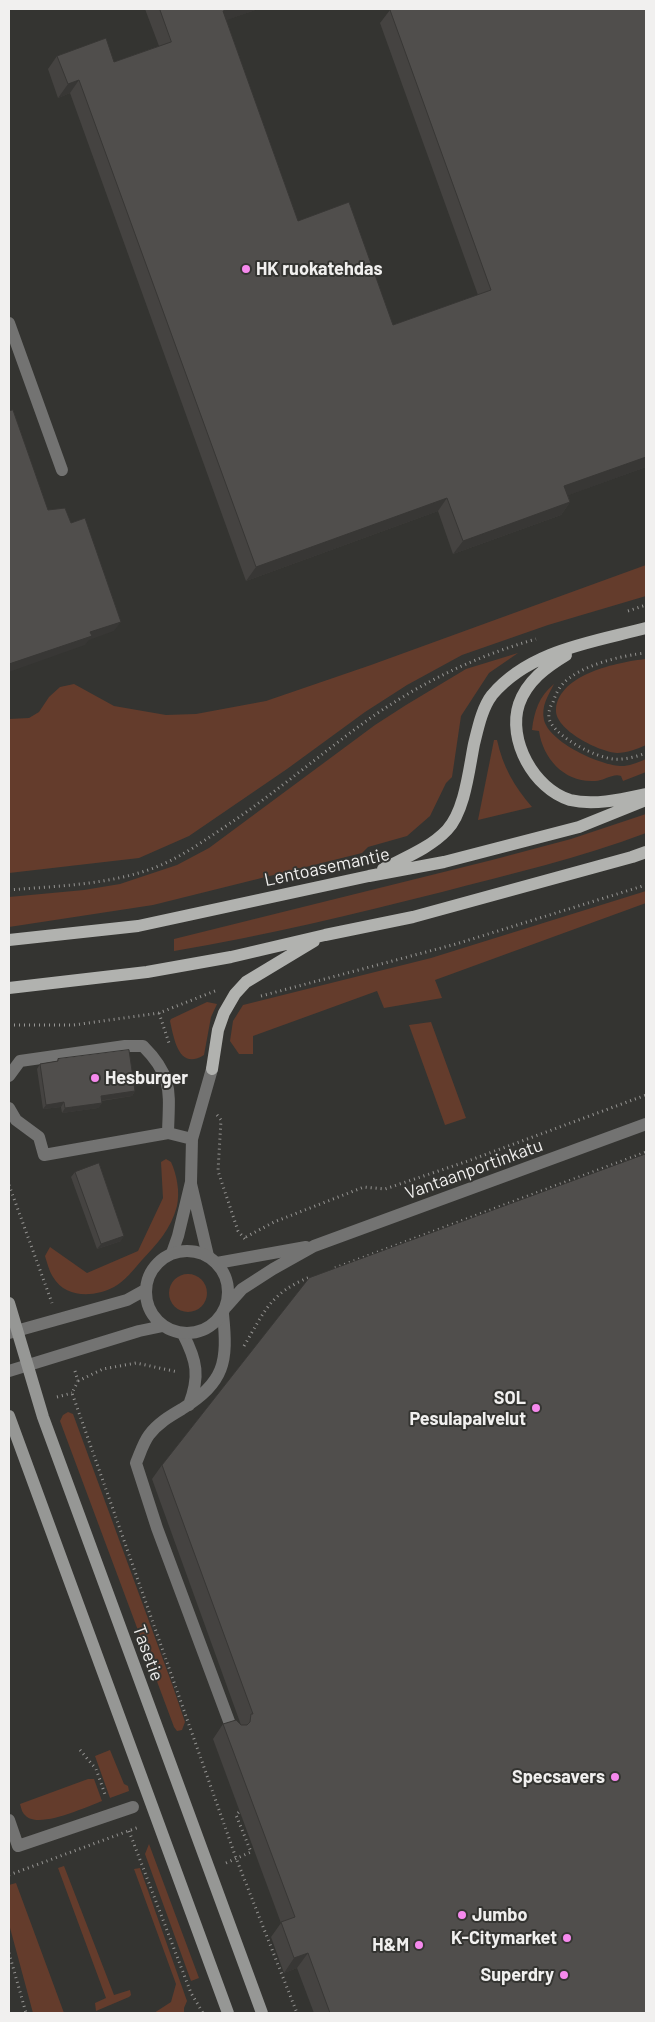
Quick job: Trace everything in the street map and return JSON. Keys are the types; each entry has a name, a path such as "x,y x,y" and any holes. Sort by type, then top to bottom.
{"main road":[{"path":"369,876 422,849 448,829 461,806 480,721 492,695 517,673 545,656 646,628"},
{"path":"581,646 549,665 529,685 519,704 517,722 520,742 526,760 539,780 555,794 572,800 597,802 646,794"},
{"name":"Lentoasemantie","path":"9,940 138,926 369,876 444,862 579,827 646,800"},
{"path":"9,988 147,972 231,957 413,917 632,858 646,852"},
{"path":"212,1069 218,1030 224,1013 235,994 246,982 325,935"},
{"name":"Tasetie","path":"9,1303 13,1332 28,1366 43,1417 262,2013"},
{"path":"9,1416 228,2013"}],"street":[{"path":"9,323 62,470"},
{"path":"9,1076 20,1061 125,1046 143,1046 156,1059 170,1087 168,1133"},
{"path":"189,1404 194,1390 197,1371 192,1352 183,1334 172,1332 155,1318 147,1306 145,1290 153,1269 163,1258 172,1253 178,1236 190,1182 192,1139 212,1069"},
{"path":"9,1108 16,1120 39,1137 44,1155 168,1133 192,1139"},
{"name":"Vantaanportinkatu","path":"183,1334 201,1332 214,1325 242,1289 314,1246 646,1124"},
{"path":"190,1182 213,1260 227,1279 229,1293 225,1310 226,1337 220,1374 206,1392 164,1419 149,1435 136,1463 157,1528 233,1732"},
{"name":"Vantaanportinkatu","path":"172,1253 195,1251 213,1260 255,1257 267,1253 314,1246"},
{"path":"13,1332 127,1300 145,1290"},
{"path":"9,1371 70,1354 112,1339 163,1326"},
{"path":"9,1820 18,1846 132,1807"}],"path":[{"path":"619,614 646,605"},
{"path":"9,890 113,879 151,869 189,852 295,777 369,719 451,670 500,650 537,638"},
{"path":"646,653 608,661 582,670 562,684 551,706 549,716 551,723 562,736 597,754 612,759 624,759 646,753"},
{"path":"9,1025 74,1025 159,1014 216,991 254,998 456,944 646,885"},
{"path":"159,1014 171,1048"},
{"path":"244,1238 274,1222 364,1187 385,1189 468,1161 646,1095"},
{"path":"202,1100 221,1120 218,1171 238,1231 252,1248 255,1257"},
{"path":"329,1270 646,1152"},
{"path":"9,1185 58,1320"},
{"path":"222,1361 240,1352 271,1300 292,1284 311,1277"},
{"path":"70,1354 78,1381"},
{"path":"197,1371 183,1373 136,1363 103,1370 78,1381 72,1393 236,1858 297,2013"},
{"path":"80,1750 96,1769 119,1835"},
{"path":"225,1863 251,1852 236,1815 245,1807"},
{"path":"9,1875 139,1827"},
{"path":"129,1831 191,1993 203,2013"},
{"path":"9,1953 26,2013"}],"shaded area":[{"path":"646,565 646,596 548,625 462,655 407,685 365,712 287,769 189,836 139,858 9,873 9,719 29,718 39,712 49,697 60,687 74,684 114,706 166,715 196,714 266,701"},
{"path":"518,653 489,673 461,716 452,777 446,783 430,816 407,836 368,847 362,853 153,905 9,927 9,897 84,890 120,884 177,865 209,848 375,725 406,705 466,669"},
{"path":"646,659 646,745 624,752 609,752 579,739 562,725 557,717 556,709 560,697 567,687 578,679 606,667"},
{"path":"554,684 546,701 543,715 548,728 556,737 590,758 614,765 627,766 646,759 646,772 623,781 621,776 618,775 598,781 584,781 574,778 557,767 545,751 539,731 532,730 538,705"},
{"path":"494,740 497,740 502,759 510,776 532,807 478,820"},
{"path":"646,814 646,833 570,858 442,892 275,932 174,951 174,939 492,860 571,839"},
{"path":"646,891 646,903 435,980 442,998 384,1008 377,991 253,1036 253,1054 239,1054 230,1041 233,1021 243,1005 431,958"},
{"path":"207,1002 217,1004 211,1017 204,1055 196,1059 189,1059 179,1051 170,1021"},
{"path":"431,1022 466,1118 445,1125 409,1025"},
{"path":"166,1159 171,1162 175,1172 178,1201 171,1222 163,1236 126,1278 114,1287 90,1294 81,1294 65,1289 59,1284 49,1269 45,1256 50,1247 87,1273 138,1251 163,1198 161,1162"},
{"path":"188,1274 202,1279 207,1293 202,1307 188,1312 174,1307 169,1293 174,1279"},
{"path":"68,1412 73,1414 172,1684 185,1722 182,1730 177,1731 174,1727 60,1421 63,1415"},
{"path":"110,1750 124,1784 128,1786 129,1791 110,1798 95,1756"},
{"path":"88,1779 94,1779 102,1801 50,1819 31,1819 22,1811 20,1804"},
{"path":"149,1844 199,1978 191,1981 145,1854"},
{"path":"64,1866 114,1995 130,1990 131,1995 129,1997 96,2011 95,2003 106,1998 58,1868"},
{"path":"140,1868 187,2001 184,2013 154,2013 171,2002 176,1984 134,1869"},
{"path":"16,1883 64,2013 33,2013 9,1924 9,1885"}],"building":[{"name":"HK ruokatehdas","path":"160,9 230,9 223,11 298,221 349,202 393,325 491,290 390,10 646,9 646,457 564,486 570,502 463,541 447,498 256,567 79,80 68,84 57,56 106,38 114,62 171,42"},
{"path":"13,410 48,510 65,508 71,523 85,518 121,622 90,632 92,636 9,664 9,411"},
{"name":"Hesburger","path":"129,1050 135,1091 101,1096 102,1103 65,1108 64,1102 46,1105 40,1064 58,1061 58,1059"},
{"path":"646,1154 646,2013 330,2013 308,1953 294,1958 281,1922 295,1917 223,1724 236,1720 241,1725 247,1725 250,1722 251,1714 253,1714 162,1465 309,1278"},
{"path":"99,1163 124,1236 101,1244 75,1172"}],"place":[{"name":"HK ruokatehdas","path":"246,269"},
{"name":"Hesburger","path":"95,1078"},
{"name":"SOL Pesulapalvelut","path":"536,1408"},
{"name":"Specsavers","path":"615,1777"},
{"name":"Jumbo","path":"462,1915"},
{"name":"K-Citymarket","path":"567,1938"},
{"name":"H&M","path":"419,1945"},
{"name":"Superdry","path":"564,1975"}]}
